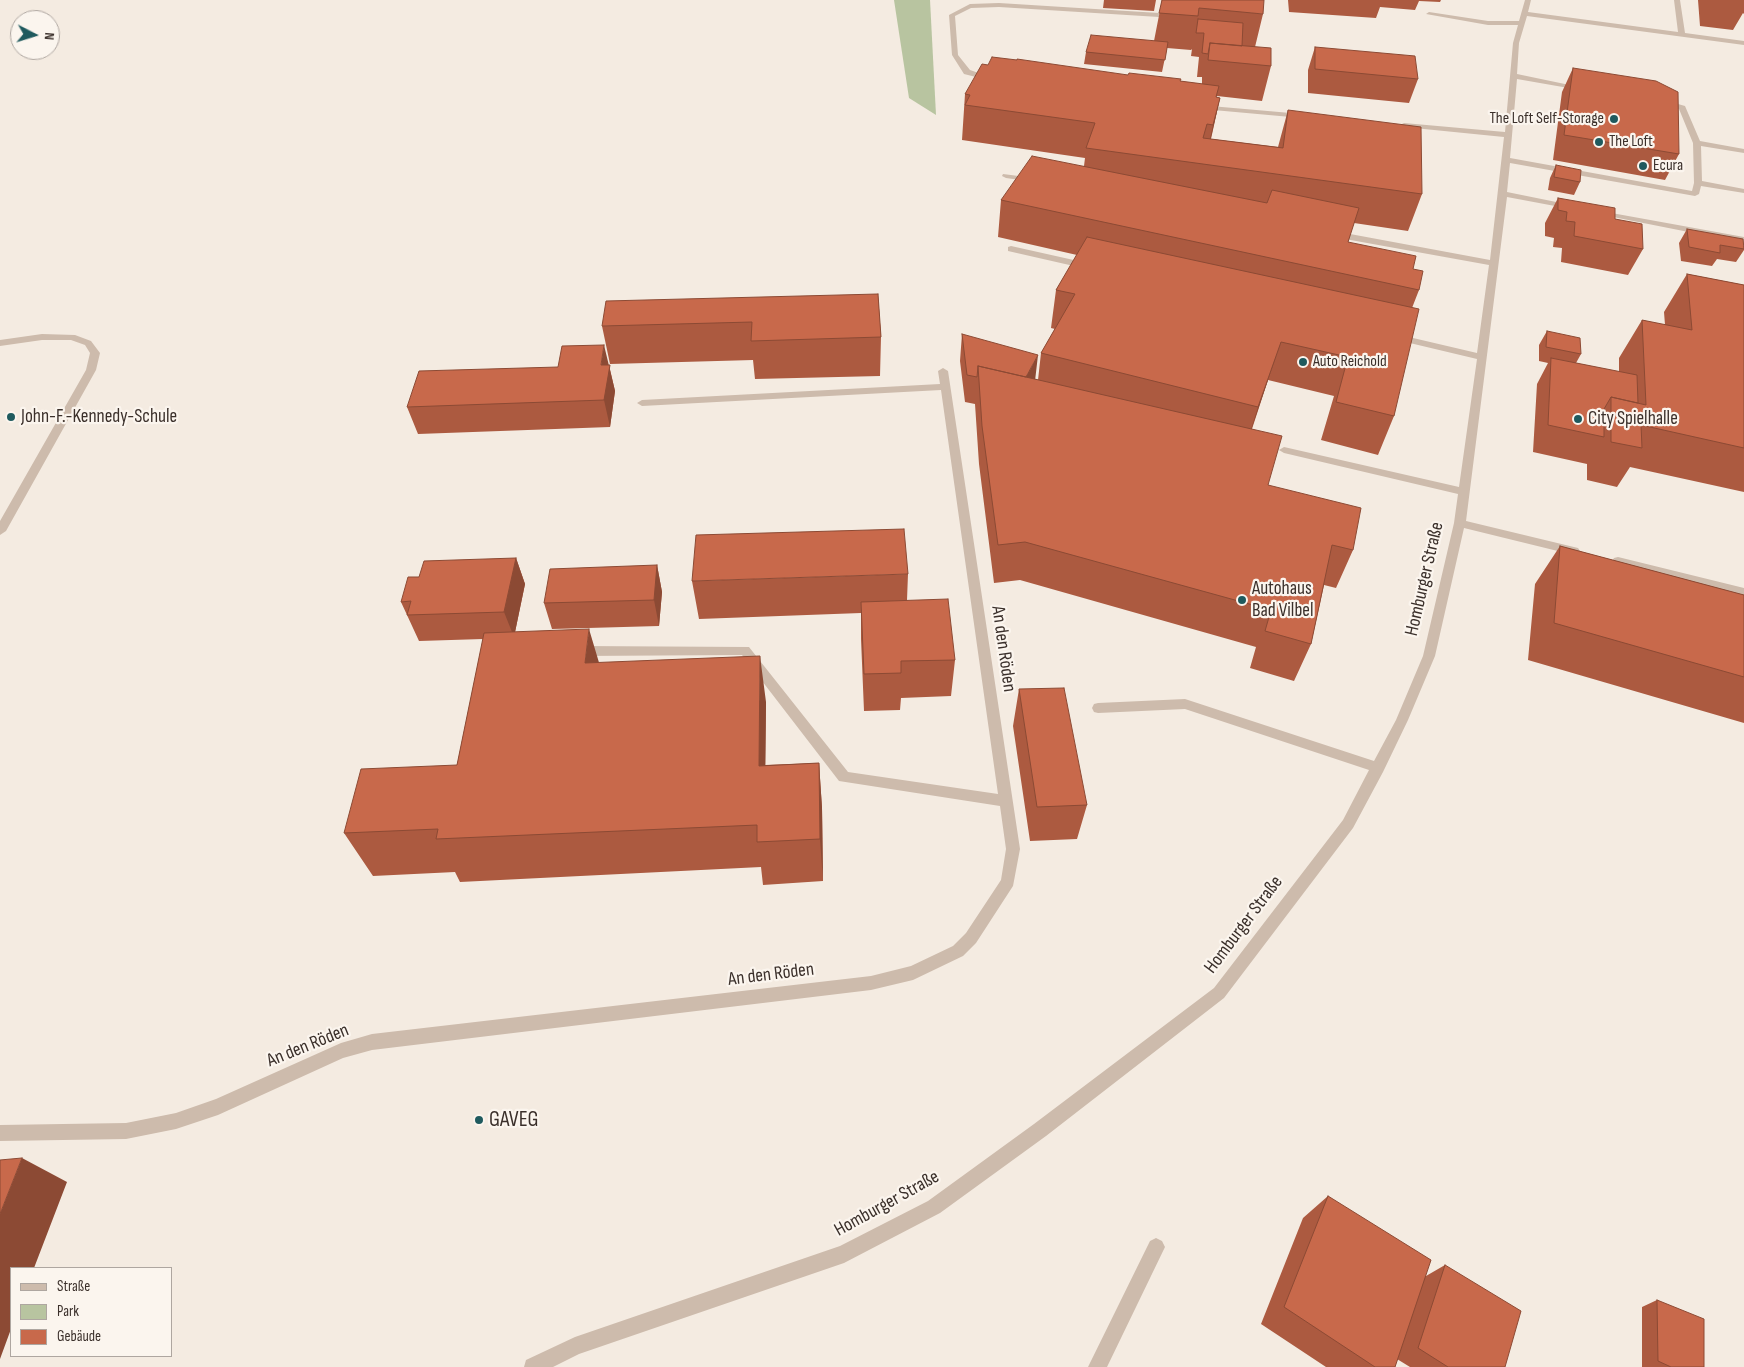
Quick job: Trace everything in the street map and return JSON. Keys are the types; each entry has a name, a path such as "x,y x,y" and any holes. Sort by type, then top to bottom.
{"street":[{"name":"Homburger Straße","path":"533,1367 574,1346 844,1254 934,1207 1040,1130 1219,993 1348,824 1402,720 1429,656 1460,523 1503,194 1516,43 1528,0"},
{"path":"1677,0 1682,35"},
{"path":"1002,82 967,72 954,55 952,15 970,6 999,5 1183,17"},
{"path":"1523,13 1744,43"},
{"path":"1429,14 1488,22 1521,24"},
{"path":"1514,76 1589,89"},
{"path":"1506,160 1695,194 1698,182 1697,143 1682,108 1654,101"},
{"path":"1195,106 1314,117"},
{"path":"1392,124 1508,135"},
{"path":"1697,143 1744,151"},
{"path":"1006,176 1045,182"},
{"path":"1698,182 1744,191"},
{"path":"1503,194 1580,209"},
{"path":"1590,211 1744,240"},
{"path":"1328,233 1494,263"},
{"path":"1011,249 1097,268"},
{"path":"1386,335 1482,357"},
{"path":"0,343 42,337 72,337 88,343 95,353 91,370 0,531"},
{"name":"An den Röden","path":"0,1133 126,1131 176,1121 218,1107 341,1050 372,1042 871,983 914,972 958,951 971,938 1008,882 1013,849 943,372"},
{"path":"642,403 945,387"},
{"path":"1284,450 1465,492"},
{"path":"1460,523 1583,553"},
{"path":"1602,558 1744,592"},
{"path":"562,651 745,650 844,777 1005,801"},
{"path":"1098,708 1185,704 1378,768"},
{"path":"1097,1367 1156,1247"}],"green space":[{"path":"894,0 930,0 936,115 909,98"}],"building":[{"path":"1162,0 1264,0 1263,14 1199,8 1198,16 1159,13"},
{"path":"1198,19 1243,23 1242,46 1210,43 1208,54 1202,53 1204,33 1196,33"},
{"path":"1091,35 1168,42 1165,60 1086,52"},
{"path":"1210,43 1271,48 1271,66 1208,60"},
{"path":"1315,47 1415,56 1418,79 1315,69"},
{"path":"992,57 1128,75 1129,73 1181,79 1180,81 1219,86 1216,97 1220,98 1213,125 1207,124 1203,138 1283,148 1288,110 1421,127 1422,194 1086,148 1095,123 965,105 970,95 965,94 982,64 988,65"},
{"path":"1573,68 1656,81 1678,92 1679,154 1564,135"},
{"path":"1032,156 1267,203 1272,190 1359,208 1348,242 1416,256 1413,269 1423,271 1419,290 1001,200"},
{"path":"1556,165 1581,170 1580,182 1554,177"},
{"path":"1558,198 1615,208 1615,219 1642,224 1643,249 1574,236 1575,222 1566,221 1567,212 1558,210"},
{"path":"1687,229 1743,239 1744,249 1720,245 1720,253 1689,247"},
{"path":"1087,237 1419,309 1394,416 1336,402 1348,357 1281,342 1258,407 1041,353 1075,294 1056,290"},
{"path":"1687,274 1744,285 1744,448 1641,425 1642,448 1611,442 1611,397 1646,405 1642,320 1692,330"},
{"path":"878,294 881,337 751,341 752,322 602,326 606,301"},
{"path":"1547,331 1580,338 1581,354 1546,347"},
{"path":"962,334 1038,355 1026,377 978,366 977,377 967,375"},
{"path":"604,345 601,365 610,365 604,400 407,407 419,371 558,367 562,346"},
{"path":"1551,358 1637,375 1638,403 1611,397 1604,409 1604,437 1548,425"},
{"path":"978,366 1282,436 1268,485 1361,508 1353,550 1332,545 1311,644 1265,631 1271,610 1025,542 998,545 982,426"},
{"path":"904,529 908,574 692,581 696,535"},
{"path":"1560,546 1744,595 1744,677 1554,623"},
{"path":"516,558 504,612 407,615 411,601 401,602 408,577 419,577 424,561"},
{"path":"657,565 654,600 544,603 550,569"},
{"path":"948,599 955,660 901,661 901,673 864,674 861,602"},
{"path":"589,629 585,663 760,656 759,766 819,763 820,839 757,842 757,825 436,839 438,829 344,833 361,769 457,765 484,633"},
{"path":"1064,688 1087,805 1037,807 1019,689"},
{"path":"22,1158 0,1214 0,1160"},
{"path":"1328,1196 1431,1260 1395,1367 1375,1367 1284,1307"},
{"path":"1445,1265 1521,1311 1505,1367 1448,1367 1418,1348"},
{"path":"1657,1300 1704,1319 1704,1367 1671,1367 1658,1361"}],"place":[{"name":"The Loft Self-Storage","path":"1614,119"},
{"name":"The Loft","path":"1599,142"},
{"name":"Ecura","path":"1643,166"},
{"name":"Auto Reichold","path":"1303,362"},
{"name":"John-F.-Kennedy-Schule","path":"11,417"},
{"name":"City Spielhalle","path":"1578,419"},
{"name":"Autohaus Bad Vilbel","path":"1242,600"},
{"name":"GAVEG","path":"479,1120"}]}
